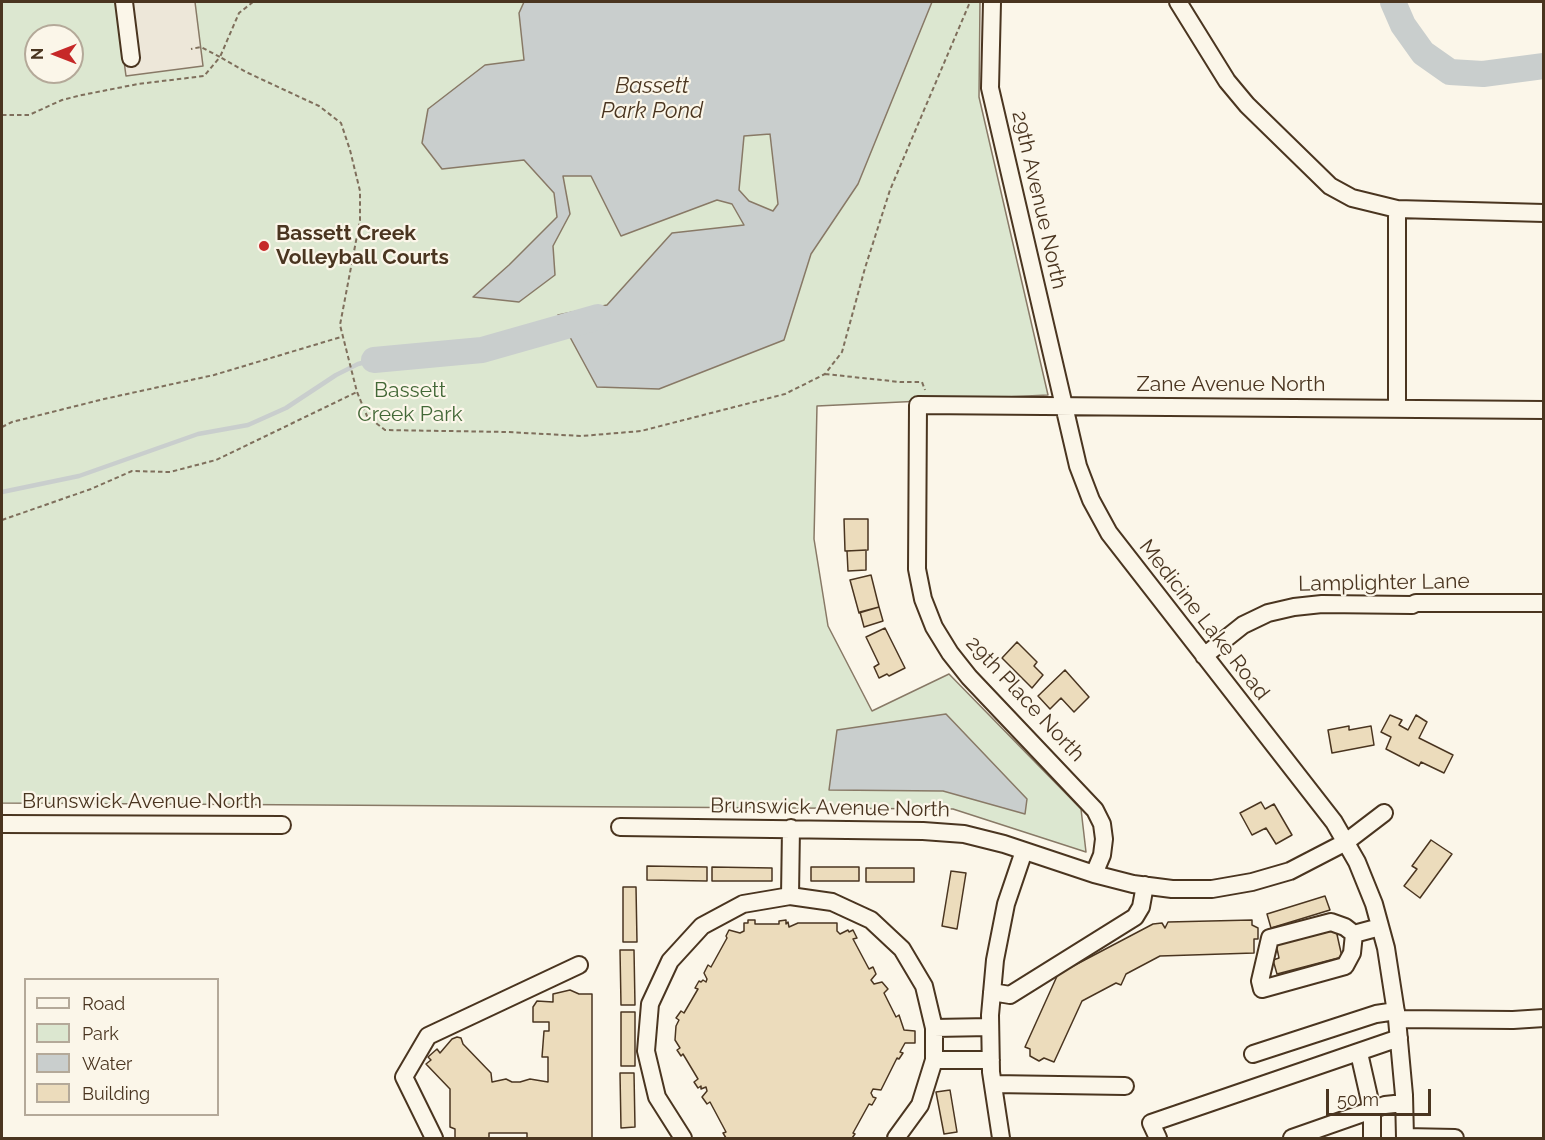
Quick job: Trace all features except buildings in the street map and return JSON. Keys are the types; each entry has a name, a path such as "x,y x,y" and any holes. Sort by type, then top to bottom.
{"street":[{"path":"124,2 130,58"},
{"name":"29th Avenue North","path":"992,2 990,88 1064,406"},
{"path":"1178,2 1227,81 1247,105 1311,170 1330,186 1352,198 1397,209 1544,213"},
{"path":"1397,209 1397,409"},
{"name":"Zane Avenue North","path":"925,405 1544,410"},
{"name":"29th Place North","path":"925,405 917,568 923,599 934,627 950,653 969,677 1095,810 1102,824 1104,839 1102,855 1094,874"},
{"name":"Medicine Lake Road","path":"1064,406 1078,466 1091,500 1109,533 1334,822 1346,842 1365,883 1386,948 1397,1015 1405,1138"},
{"name":"Lamplighter Lane","path":"1204,656 1243,626 1268,613 1294,607 1322,604 1544,603"},
{"path":"1346,842 1384,813"},
{"name":"Brunswick Avenue North","path":"2,824 282,825"},
{"name":"Brunswick Avenue North","path":"620,827 791,828 964,834 1094,874 1172,889 1212,889 1252,882 1290,871 1346,842"},
{"path":"790,896 791,828"},
{"path":"1001,1138 991,1060 990,1028 994,960 1006,904 1024,851"},
{"path":"992,992 1010,995 1135,917 1141,907 1145,885"},
{"path":"683,1138 657,1097 646,1051 650,1004 670,961 702,926 743,904 790,896 832,902 871,920 902,949 924,986 934,1028 934,1060 920,1105 896,1138"},
{"path":"1331,922 1345,927 1354,934 1352,953 1345,966 1262,989 1260,981 1270,938 1331,922"},
{"path":"1354,934 1380,927"},
{"path":"434,1138 404,1077 428,1036 579,965"},
{"path":"1253,1054 1376,1014 1513,1020 1544,1018"},
{"path":"934,1028 990,1028"},
{"path":"1158,1138 1151,1123 1399,1038"},
{"path":"1359,1053 1372,1110 1372,1138"},
{"path":"934,1060 991,1060"},
{"path":"993,1084 1125,1086"},
{"path":"1292,1138 1385,1105 1404,1103"},
{"path":"1405,1138 1455,1138"}],"path":[{"path":"2,115 29,115 62,100 82,95 138,84 204,76 220,57 239,13 253,2"},
{"path":"191,49 201,47 246,72 319,106 341,123 360,191 360,220 340,325 341,337 357,392 367,416 385,430 582,436 641,431 725,410 785,394 825,374 842,352 865,268 890,190 970,2"},
{"path":"2,427 12,422 104,399 214,375 341,337"},
{"path":"825,374 900,382 922,382 925,405"},
{"path":"2,520 91,489 132,471 170,472 216,460 357,392"}],"green space":[{"name":"Bassett Creek Park","path":"2,2 980,2 979,97 1048,395 817,406 814,539 828,626 872,711 949,674 1081,809 1086,852 953,809 2,803"}],"shaded area":[{"path":"116,2 195,2 203,66 126,76"}],"water":[{"name":"Bassett Park Pond","path":"524,2 932,2 858,184 811,254 784,340 659,389 597,387 558,315 607,305 672,233 744,225 732,204 717,200 621,236 591,176 563,176 570,214 553,246 555,275 519,302 473,297 557,217 554,193 524,160 442,169 422,143 428,109 485,65 524,60 519,13","holes":["770,134 778,204 773,211 749,201 739,190 744,136"]},
{"path":"946,714 1027,799 1025,814 943,791 829,790 837,730"}],"waterway":[{"path":"1393,2 1403,25 1423,53 1450,72 1483,74 1544,66"},
{"path":"374,360 482,350 598,317"},
{"path":"2,492 79,476 198,434 248,425 286,408 336,375 358,364 374,360"}],"place":[{"name":"Bassett Creek Volleyball Courts","path":"264,246"}]}
